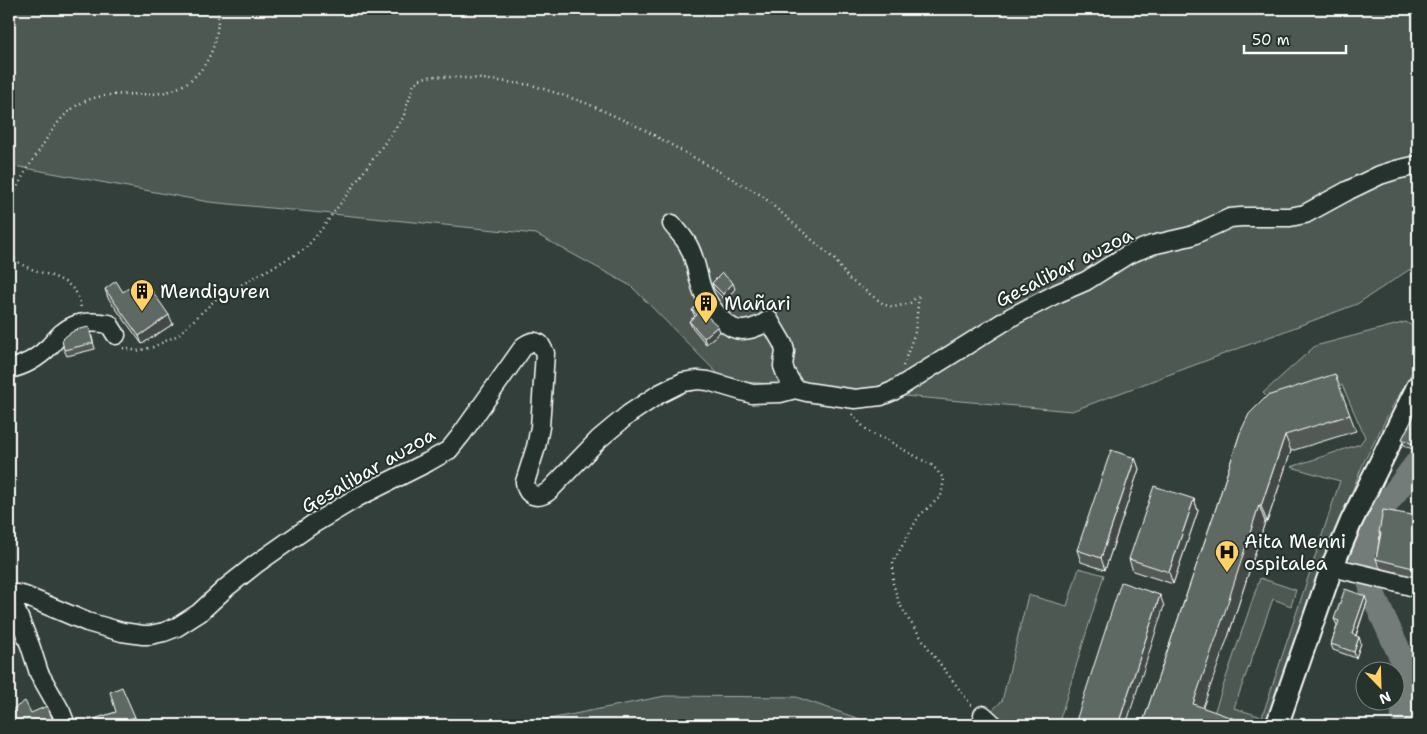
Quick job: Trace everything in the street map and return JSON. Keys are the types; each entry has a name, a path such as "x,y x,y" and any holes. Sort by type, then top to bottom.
{"main road":[{"path":"1278,725 1332,568 1351,522 1418,386"}],"street":[{"name":"Gesalibar auzoa","path":"66,725 61,712 39,673 30,645 9,594 26,596 87,622 122,632 150,635 177,628 199,613 256,564 313,524 358,497 449,450 524,346 533,341 540,344 545,353 540,427 525,482 528,491 536,496 544,495 599,438 629,414 678,384 692,380 708,381 752,394 780,393 795,389 855,400 881,396 1013,316 1086,281 1127,255 1152,245 1191,236 1227,219 1241,217 1290,217 1305,214 1380,175 1418,165"},
{"path":"672,224 690,248 701,286 708,302 718,316 734,329 748,329 760,326 769,320 780,336 785,351 783,366 795,389"},
{"path":"9,369 28,363 49,347 60,334 80,323 95,321 108,324 116,335"},
{"path":"1332,568 1418,589"}],"path":[{"path":"9,215 19,182 55,125 68,112 88,100 111,95 155,94 178,88 196,76 208,62 216,36 218,9"},
{"path":"116,335 122,348 137,350 153,347 178,335 216,299 305,249 403,118 414,84 422,78 433,76 483,79 532,86 586,102 641,128 761,195 834,259 849,279 885,305 894,307 910,303 919,295 915,332 902,367"},
{"path":"9,251 11,256 24,265 64,280 76,293 81,307 80,323"},
{"path":"847,398 851,411 849,411 868,431 932,466 944,479 941,496 918,516 894,562 893,583 899,603 919,635 971,705 988,720"}],"shaded area":[{"path":"9,9 1418,9 1418,264 1357,304 1072,411 724,380 631,286 536,234 209,202 9,165"},
{"path":"1406,322 1418,330 1418,362 1363,464 1315,584 1267,725 1242,725 1213,716 1260,578 1296,590 1291,606 1273,599 1234,708 1262,717 1340,481 1291,467 1360,444 1365,437 1342,385 1277,408 1263,393 1315,346"},
{"path":"1079,568 1104,575 1058,725 1005,725 990,712 1002,701 1028,595 1067,606"},
{"path":"665,696 796,697 877,725 519,725"}],"building":[{"path":"722,273 733,283 723,294 712,283"},
{"name":"Mendiguren","path":"143,278 169,315 139,336 105,289 116,281 123,292"},
{"name":"Mañari","path":"699,304 708,317 718,326 704,338 689,321 697,315 692,310"},
{"path":"89,327 93,343 64,350 62,340 66,336 75,330"},
{"name":"Aita Menni ospitalea","path":"1335,374 1350,415 1285,435 1261,506 1259,505 1193,704 1249,725 1142,725 1240,433 1249,414 1267,396"},
{"path":"1418,408 1418,444 1417,446 1402,439"},
{"path":"1111,450 1135,458 1101,558 1077,550"},
{"path":"1154,486 1194,499 1169,572 1129,559"},
{"path":"1383,510 1418,516 1418,539 1413,568 1376,559"},
{"path":"1121,582 1160,595 1118,725 1078,725 1075,724"},
{"path":"1345,589 1365,596 1352,634 1359,637 1354,652 1331,644 1339,621 1334,619"},
{"path":"122,687 135,717 129,719 131,725 78,725 116,712 110,692"},
{"path":"25,701 31,713 47,706 53,720 58,725 9,725 9,712"}],"waterway":[{"path":"1403,715 1410,676 1374,597 1362,555 1373,521 1418,462"}],"place":[{"name":"Mendiguren","path":"142,312"},
{"name":"Mañari","path":"706,324"},
{"name":"Aita Menni ospitalea","path":"1227,573"}]}
